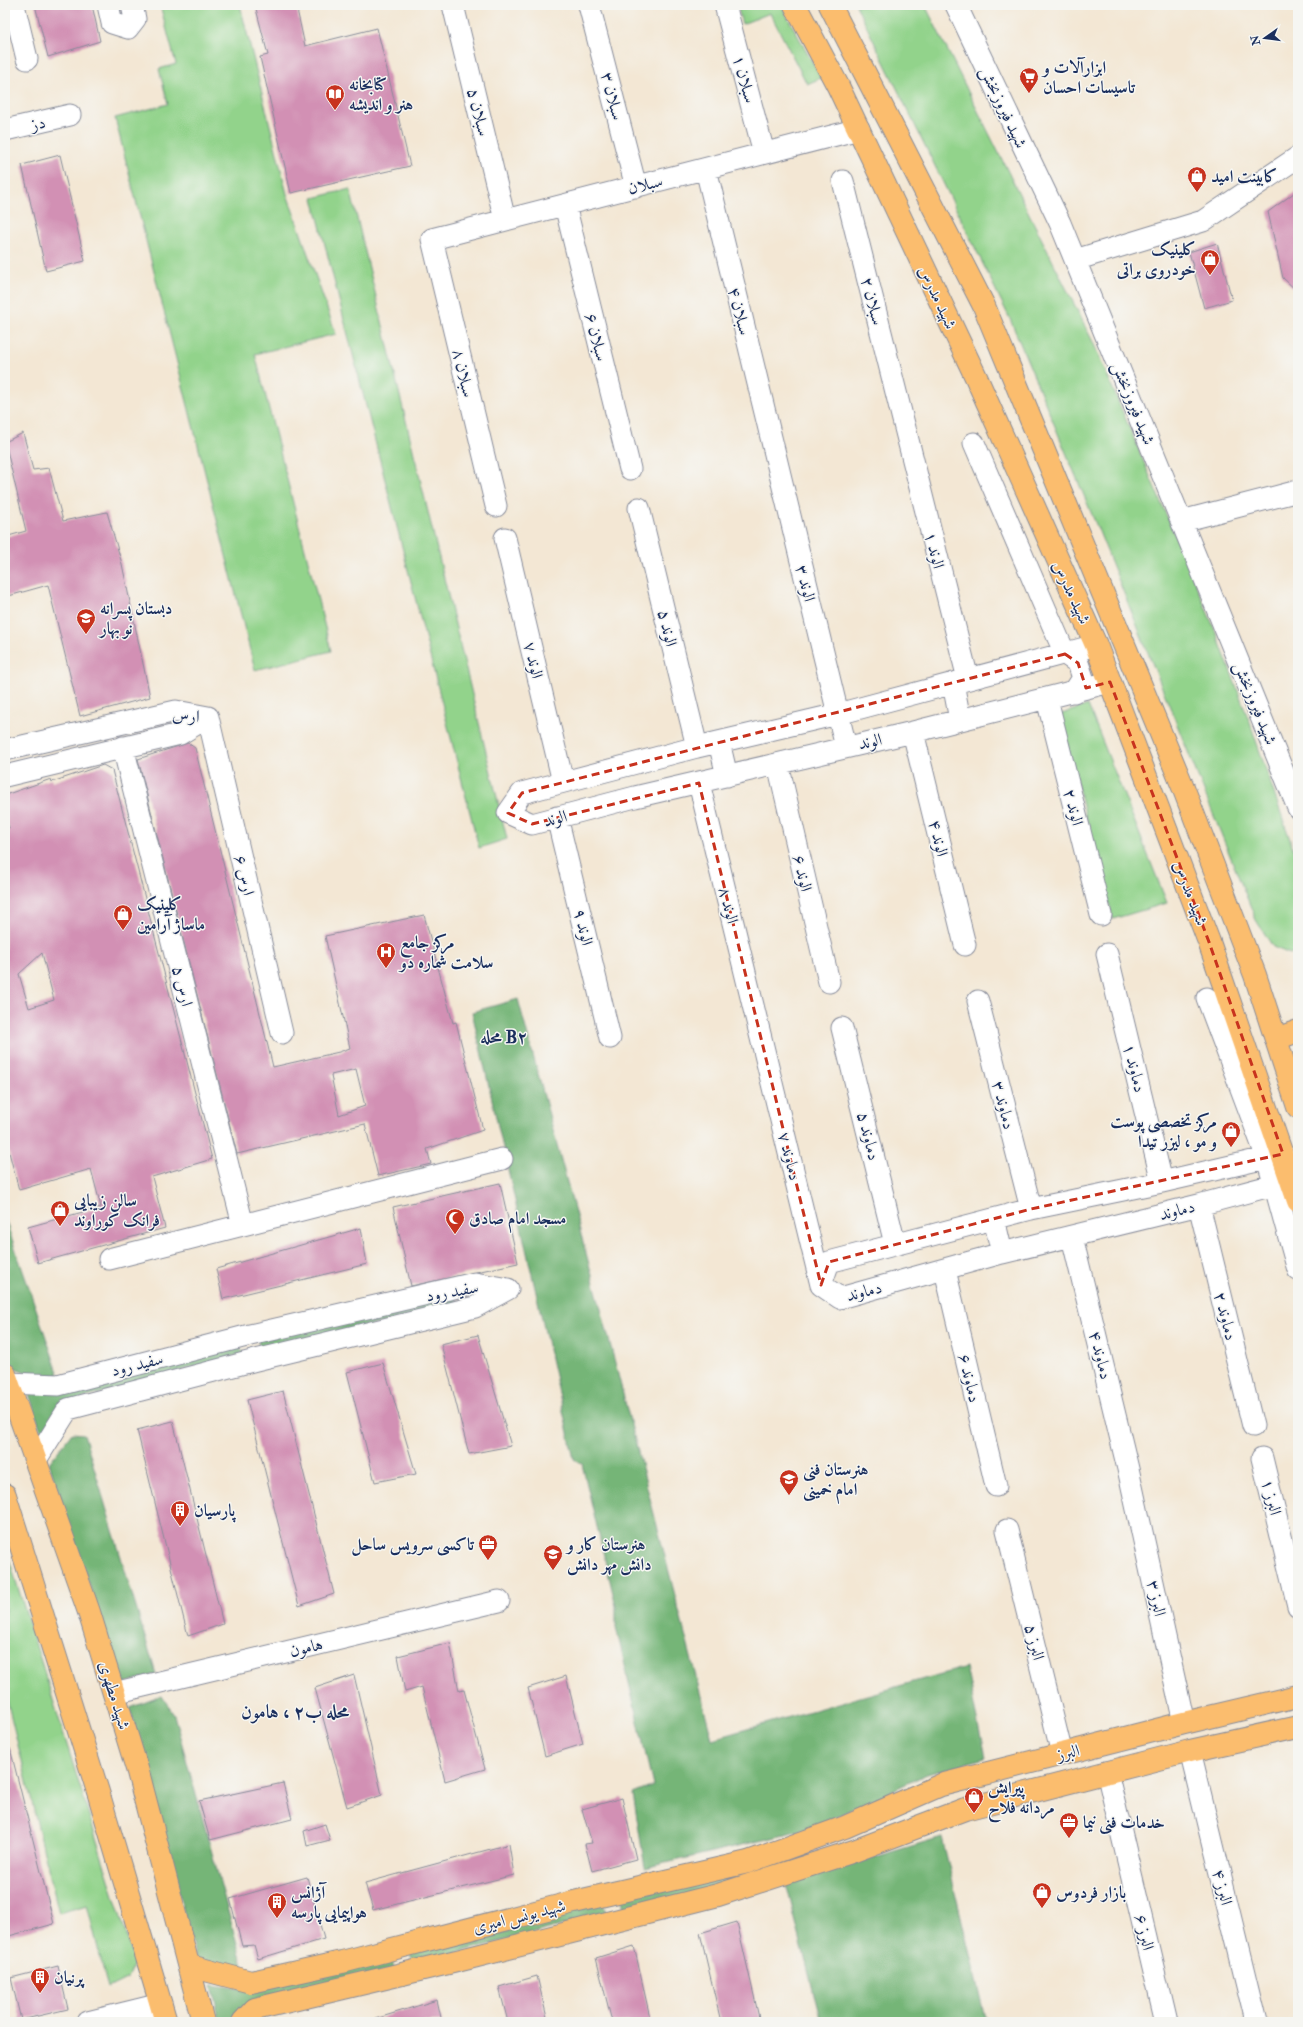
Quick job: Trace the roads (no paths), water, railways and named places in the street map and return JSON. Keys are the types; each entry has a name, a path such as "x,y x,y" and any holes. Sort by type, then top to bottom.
{"main road":[{"name":"شهید مدرس","path":"795,5 859,129 976,377 1096,645 1209,942 1275,1156 1288,1188"},
{"name":"شهید مدرس","path":"830,5 984,306 1184,787 1255,974 1298,1107"},
{"path":"976,377 1008,364"},
{"path":"1276,1039 1298,1031"},
{"name":"شهید مطهری","path":"6,1379 89,1612 114,1693 138,1772 190,1966 203,2022"},
{"path":"5,1495 92,1772 163,2013"},
{"name":"البرز","path":"845,1827 941,1784 1298,1696"},
{"path":"1251,1707 1259,1735"},
{"name":"البرز","path":"854,1851 965,1809 1190,1751 1298,1727"},
{"path":"995,1771 1002,1799"},
{"name":"شهید یونس امیری","path":"190,1966 251,1982 401,1947 612,1893 748,1862 845,1827"},
{"name":"شهید یونس امیری","path":"243,2022 254,2008 406,1973 718,1895 854,1851"},
{"path":"748,1862 754,1883"},
{"path":"612,1893 617,1920"},
{"path":"401,1947 406,1973"}],"street":[{"path":"14,5 27,59"},
{"path":"108,5 112,23 128,28 135,19 132,5"},
{"name":"سبلان ۵","path":"453,5 505,220"},
{"name":"سبلان ۳","path":"589,5 636,187"},
{"name":"سبلان ۱","path":"725,5 764,153"},
{"name":"شهید فیروزبخش","path":"957,5 1060,223 1297,802"},
{"name":"دز","path":"5,130 70,115"},
{"name":"سبلان","path":"432,239 859,129"},
{"path":"1075,260 1203,221 1298,157"},
{"name":"سبلان ۴","path":"706,169 775,453"},
{"name":"سبلان ۲","path":"843,181 902,422"},
{"name":"سبلان ۶","path":"565,205 630,469"},
{"name":"سبلان ۸","path":"432,239 496,506"},
{"name":"الوند ۱","path":"902,422 960,681 960,720"},
{"path":"974,443 1065,654 1078,663 1083,678 1074,692"},
{"name":"الوند ۳","path":"775,453 846,747"},
{"path":"1182,522 1298,491"},
{"name":"الوند ۵","path":"639,508 697,747"},
{"name":"الوند ۷","path":"505,538 563,782"},
{"name":"الوند","path":"1096,645 838,714 697,747 522,793 508,814 532,824 635,797 913,732 1110,682"},
{"name":"الوند ۲","path":"1047,699 1101,914"},
{"name":"ارس","path":"5,750 176,710 208,717"},
{"name":"ارس","path":"5,776 180,734 208,717"},
{"name":"ارس ۶","path":"208,717 282,1033"},
{"name":"الوند ۴","path":"913,732 964,945"},
{"path":"47,740 52,764"},
{"path":"719,742 727,776"},
{"name":"ارس ۵","path":"123,747 243,1225"},
{"name":"الوند ۶","path":"778,764 829,982"},
{"path":"628,765 635,797"},
{"name":"الوند ۸","path":"699,783 758,1027"},
{"name":"الوند ۹","path":"558,817 610,1038"},
{"name":"دماوند ۱","path":"1107,954 1162,1182"},
{"path":"1207,998 1275,1156"},
{"name":"دماوند ۳","path":"978,1001 1031,1209"},
{"name":"دماوند ۷","path":"758,1027 821,1285"},
{"name":"دماوند ۵","path":"842,1028 895,1244"},
{"name":"دماوند","path":"1275,1156 1162,1182 1031,1209 830,1262 821,1285 840,1298 1002,1253 1199,1205 1288,1188"},
{"path":"108,1259 502,1159"},
{"path":"1288,1188 1298,1270"},
{"path":"1123,1190 1129,1222"},
{"name":"دماوند ۲","path":"1199,1205 1253,1426"},
{"path":"994,1219 1002,1253"},
{"name":"دماوند ۴","path":"1072,1237 1129,1473"},
{"name":"دماوند ۶","path":"944,1270 996,1486"},
{"name":"سفید رود","path":"6,1379 58,1385 250,1335 475,1283 508,1289 474,1307 467,1309 256,1360 68,1409 36,1460"},
{"path":"463,1286 467,1309"},
{"path":"250,1335 256,1360"},
{"name":"البرز ۱","path":"1262,1458 1298,1606"},
{"name":"البرز ۳","path":"1129,1473 1184,1723"},
{"name":"البرز ۵","path":"1007,1530 1062,1754"},
{"name":"هامون","path":"114,1693 498,1601"},
{"name":"البرز ۴","path":"1190,1751 1256,2022"},
{"name":"البرز ۶","path":"1107,1772 1166,2022"},
{"path":"88,2022 163,2013"}],"place":[{"name":"ابزارآلات و تاسیسات احسان","path":"1029,94"},
{"name":"کتابخانه هنر و اندیشه","path":"335,111"},
{"name":"کابینت امید","path":"1197,193"},
{"name":"کلینیک خودروی براتی","path":"1210,276"},
{"name":"دبستان پسرانه نو بهار","path":"86,635"},
{"name":"کلینیک ماساژ آرامین","path":"123,931"},
{"name":"مرکز جامع سلامت شماره دو","path":"386,969"},
{"name":"مرکز تخصصی پوست و مو ، لیزر تیدا","path":"1231,1148"},
{"name":"سالن زیبایی فرانک کوراوند","path":"60,1227"},
{"name":"مسجد امام صادق","path":"455,1235"},
{"name":"هنرستان فنی امام خمینی","path":"789,1496"},
{"name":"پارسیان","path":"180,1527"},
{"name":"تاکسی سرویس ساحل","path":"488,1561"},
{"name":"هنرستان کار و دانش مهر دانش","path":"553,1571"},
{"name":"پیرایش مردانه فلاح","path":"974,1814"},
{"name":"خدمات فنی نیما","path":"1069,1839"},
{"name":"بازار فردوس","path":"1042,1909"},
{"name":"آژانس هواپیمایی پارسه","path":"277,1919"},
{"name":"پرنیان","path":"40,1994"}],"district":[{"name":"محله B۲","path":"504,1037"},
{"name":"محله ب۲ ، هامون","path":"295,1711"}]}
